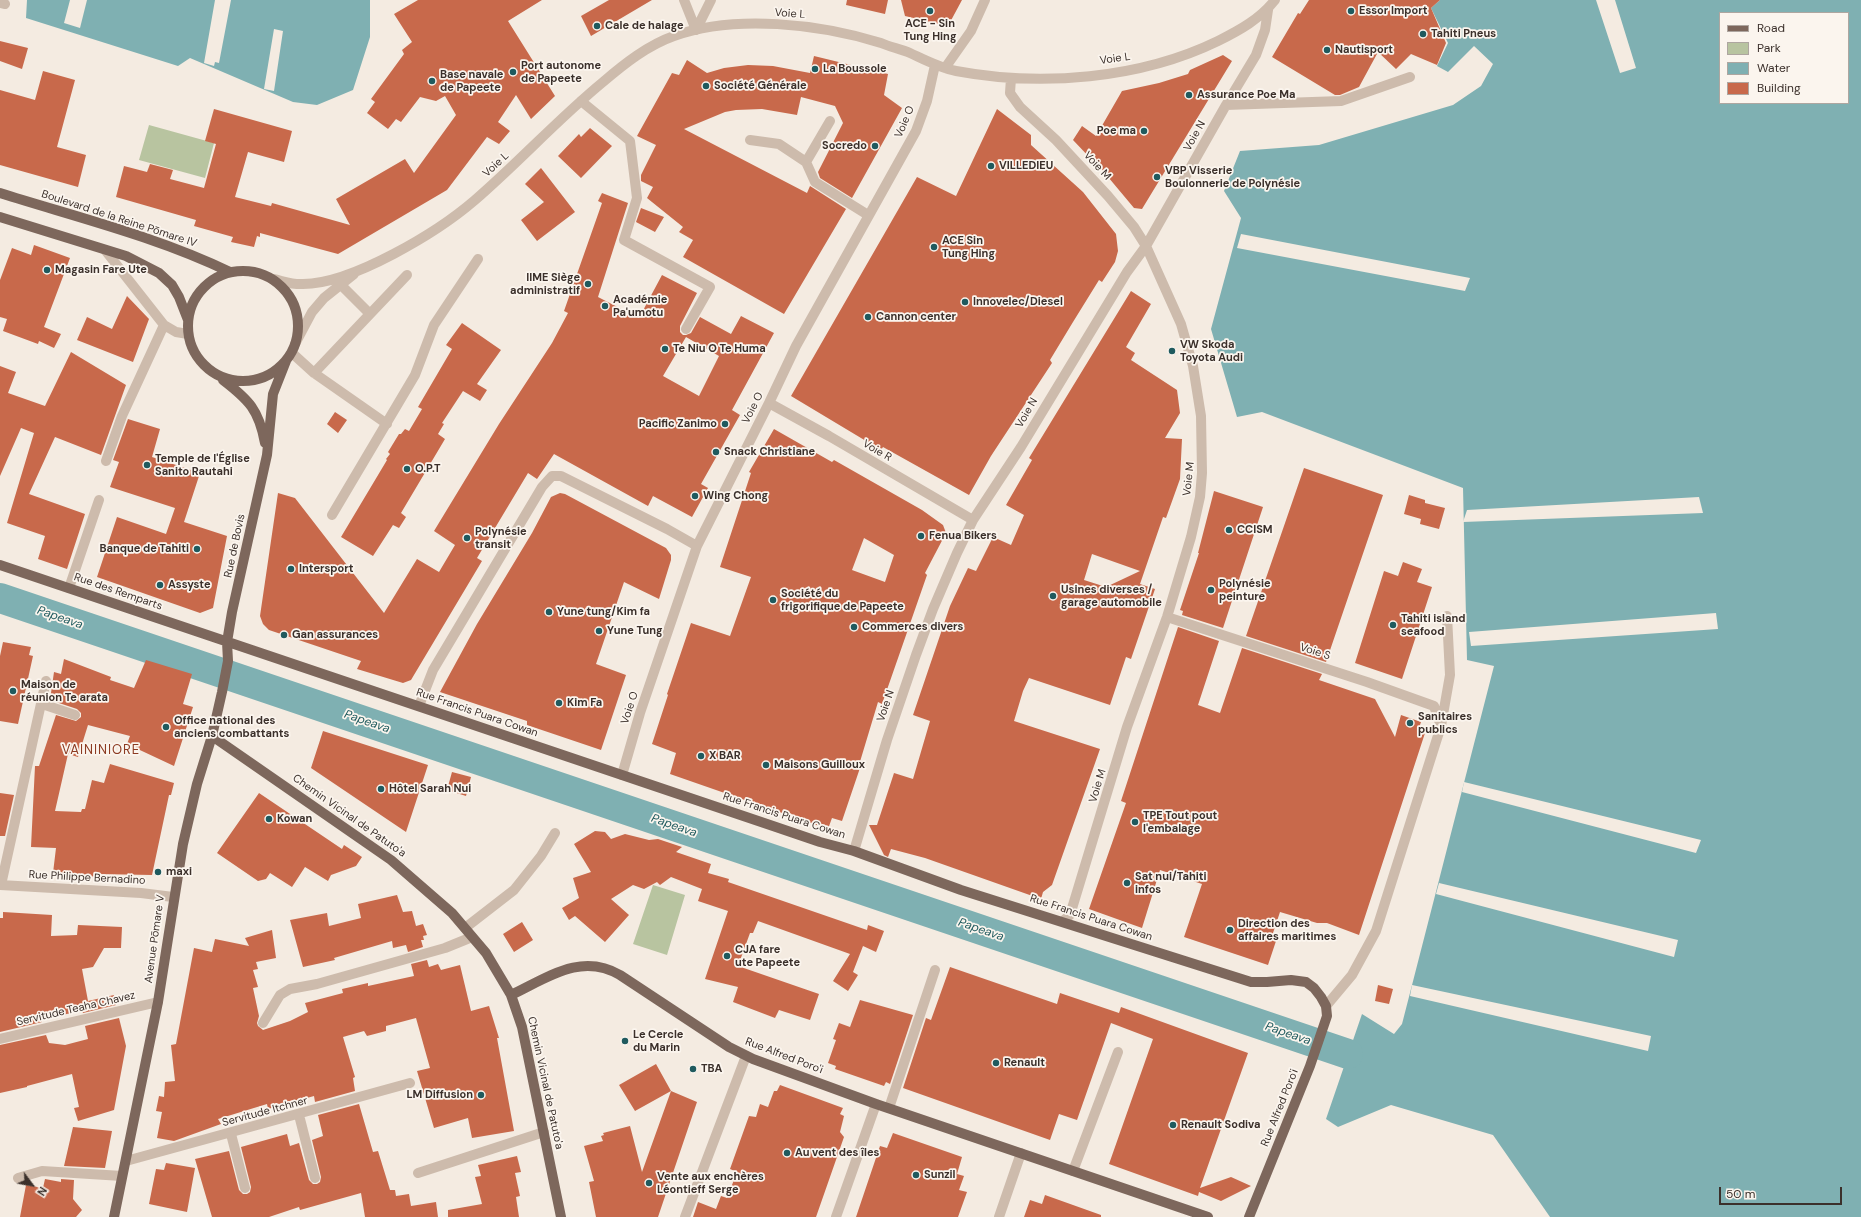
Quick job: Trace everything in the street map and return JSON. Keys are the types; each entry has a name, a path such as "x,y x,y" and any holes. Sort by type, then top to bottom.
{"main road":[{"name":"Boulevard de la Reine Pōmare IV","path":"0,193 152,241 210,262 230,272"},
{"path":"0,217 139,262 159,273 166,279 179,297 188,320"},
{"path":"247,271 265,275 273,279 290,296 297,312 298,328 291,352 275,371 255,380 240,382 218,376 211,372 198,359 188,334 188,320 195,299 201,290 210,282 230,272 247,271"},
{"name":"Rue de Bovis","path":"227,642 267,455 273,394 291,352"},
{"name":"Rue de Bovis","path":"218,376 253,406 260,420 267,455"},
{"name":"Rue des Remparts","path":"0,565 227,642"},
{"name":"Avenue Pōmare V","path":"114,1217 158,1002 173,897 185,836 212,736 222,692 228,661 227,642"},
{"name":"Rue Francis Puara Cowan","path":"227,642 820,842 854,851 961,890 1063,921 1251,982 1300,980 1314,988 1326,1006"},
{"name":"Chemin Vicinal de Patuto'a","path":"212,736 374,847 408,873 452,912 496,969 511,995 522,1027 561,1217"},
{"name":"Rue Alfred Poro'i","path":"511,995 562,970 576,966 597,966 620,975 729,1047 746,1056 876,1104 1208,1217"},
{"name":"Rue Alfred Poro'i","path":"1249,1217 1300,1092 1323,1030 1327,1016 1326,1006"}],"street":[{"path":"684,0 696,30"},
{"path":"696,30 711,0"},
{"name":"Voie O","path":"622,775 640,713 697,546 796,346 916,131 926,100 940,66 971,31 985,0"},
{"name":"Voie L","path":"357,271 426,235 462,212 494,184 581,101 628,62 673,36 696,30 739,24 783,25 822,29 877,42 954,70 1011,78 1042,79 1131,70 1177,58 1207,46 1249,25 1268,10 1276,0"},
{"name":"Voie N","path":"854,851 887,740 933,609 973,520 1021,447 1126,272 1146,246 1256,55 1265,30 1268,10"},
{"path":"1226,105 1341,101 1410,77"},
{"name":"Voie M","path":"1011,78 1010,93 1020,107 1056,140 1108,196 1134,227 1146,246 1181,324 1193,366 1201,416 1203,454 1200,497 1191,537 1167,617 1127,727 1070,915 1063,921"},
{"path":"581,101 630,141 637,198 624,240 710,287 686,329"},
{"path":"806,162 830,122"},
{"path":"750,140 779,144 806,162 815,182 868,215"},
{"path":"104,250 164,325 176,332 188,334"},
{"path":"332,515 415,376 434,325 478,259"},
{"path":"273,279 303,285 325,282 357,271"},
{"path":"357,271 342,286 324,298 312,312 291,352 314,373 387,424"},
{"path":"314,373 407,275"},
{"path":"342,286 370,314"},
{"path":"106,461 122,416 164,325"},
{"name":"Voie R","path":"769,403 829,436 973,520"},
{"path":"419,706 433,670 542,487 552,476 561,476 667,529 697,546"},
{"path":"69,588 100,500"},
{"path":"1326,1006 1352,975 1376,931 1441,726 1450,674 1447,616"},
{"name":"Voie S","path":"1167,617 1367,682 1434,706 1441,726"},
{"path":"1,885 46,681"},
{"path":"42,704 75,715"},
{"path":"465,928 514,890 541,856 555,833"},
{"name":"Rue Philippe Bernadino","path":"1,885 140,893 173,897"},
{"path":"263,1023 280,995 290,989 316,984 445,948 472,937"},
{"path":"889,1108 935,970"},
{"name":"Servitude Teaha Chavez","path":"0,1039 158,1002"},
{"path":"1073,1171 1118,1052"},
{"path":"685,1217 746,1056"},
{"name":"Servitude Itchner","path":"126,1161 231,1134 410,1084"},
{"path":"836,1217 876,1104"},
{"path":"299,1115 315,1178"},
{"path":"418,1173 544,1132"},
{"path":"231,1134 245,1188"},
{"path":"998,1217 1021,1153"},
{"path":"18,1178 42,1171 122,1176"}],"green space":[{"path":"149,125 214,143 205,178 139,160"},
{"path":"653,885 685,895 667,955 633,944"}],"water":[{"path":"27,0 370,0 370,37 353,90 317,105 293,102 190,58 178,66 26,18"},
{"path":"1440,0 1861,0 1861,1217 1550,1217 1493,1135 1391,1105 1338,1127 1326,1119 1362,1014 1394,1034 1402,1024 1494,666 1467,660 1463,488 1262,412 1237,417 1211,329 1241,218 1224,191 1240,151 1319,145 1453,105 1481,86 1493,64 1474,46 1448,72 1437,66 1448,43 1431,8"}],"pier":[{"path":"70,0 87,0 80,28 64,23"},
{"path":"215,0 231,0 219,63 215,62 214,66 204,63"},
{"path":"1596,0 1615,0 1636,68 1620,73"},
{"path":"274,29 283,31 274,91 264,89"},
{"path":"1241,234 1470,278 1465,291 1237,248"},
{"path":"1699,497 1703,513 1463,522 1467,510"},
{"path":"1716,613 1718,629 1471,646 1469,632"},
{"path":"1464,782 1701,840 1696,853 1462,792"},
{"path":"1439,883 1678,940 1674,957 1436,894"},
{"path":"1412,985 1651,1036 1648,1051 1410,996"}],"building":[{"path":"418,0 542,0 508,21 555,96 531,119 516,95 498,122 510,131 499,144 487,137 447,190 338,254 260,233 260,237 257,236 254,247 231,242 233,237 194,226 196,220 116,197 124,166 147,172 150,164 173,170 170,179 204,188 216,144 205,141 214,109 292,131 284,162 248,152 235,197 271,206 272,203 350,225 336,199 405,159 414,173 456,115 445,96 436,101 420,97 401,122 396,119 388,129 367,113 375,102 371,99 404,54 402,50 412,42 394,14"},
{"name":"Cale de halage","path":"609,0 652,0 591,36 581,16"},
{"name":"ACE - Sin Tung Hing","path":"847,0 888,0 885,14 846,5"},
{"name":"ACE - Sin Tung Hing","path":"901,0 962,0 948,26 905,16"},
{"path":"1309,0 1440,0 1431,8 1446,43 1437,65 1411,54 1396,69 1378,52 1359,87 1340,95 1335,95 1272,57 1298,13 1300,14"},
{"path":"0,41 28,48 22,69 0,61"},
{"name":"Poe ma","path":"1223,55 1232,61 1142,209 1134,208 1093,159 1092,160 1073,140 1082,126 1096,136 1122,91 1159,83 1188,74 1190,70"},
{"path":"814,56 888,74 884,95 902,108 852,198 820,178 818,172 843,123 835,106 801,97 797,115 762,109 736,110 725,112 684,129 807,193 810,186 846,209 784,314 683,257 693,240 679,232 683,227 647,198 653,187 641,181 641,175 656,145 637,136 672,73 679,75 687,60 707,73 724,68 748,65 773,66 810,73"},
{"path":"43,71 75,80 57,147 86,155 78,187 0,165 0,90 35,100"},
{"name":"Innovelec/Diesel","path":"997,109 1031,135 1031,145 1083,192 1116,234 1118,251 1115,262 1102,282 1099,280 1050,360 1052,363 991,456 969,495 883,447 881,450 791,396 917,177 956,196"},
{"path":"590,128 612,146 581,178 558,156 579,134 581,137"},
{"path":"541,168 575,212 537,241 521,220 544,202 525,184"},
{"path":"602,193 628,203 598,297 639,318 662,275 697,293 680,326 680,332 683,335 691,333 700,317 731,334 741,316 774,333 732,410 740,415 701,484 708,488 692,517 653,496 648,506 554,454 537,479 528,473 477,558 482,561 411,680 403,683 357,669 361,661 269,630 263,624 260,616 278,493 295,498 384,613 417,559 439,572 455,545 434,531 499,424 552,343 568,313 564,311 602,203 598,201","holes":["686,337 719,356 699,396 663,376"]},
{"path":"641,208 664,217 655,232 636,222"},
{"path":"34,245 70,258 44,327 61,334 54,348 39,341 38,344 3,331 7,319 0,317 0,280 12,248 31,255"},
{"name":"Usines diverses / garage automobile","path":"1131,291 1151,304 1126,347 1135,353 1131,360 1177,390 1180,413 1165,438 1182,439 1180,479 1166,518 1163,517 1140,584 1155,589 1131,659 1126,657 1110,705 1029,678 1023,691 1014,721 1100,749 1052,885 1043,892 1041,899 925,858 891,849 888,857 884,855 869,825 877,825 894,773 913,779 930,721 913,715 950,606 968,568 976,571 993,537 1011,545 1024,515 1006,505 1032,460 1029,458","holes":["1092,554 1140,571 1106,587 1084,580"]},
{"path":"127,296 149,319 133,362 77,340 87,317 112,329"},
{"name":"O.P.T","path":"462,323 501,350 477,384 487,390 480,401 463,391 442,423 444,424 438,434 445,439 401,513 406,517 399,528 393,525 373,556 341,537 387,460 386,459 390,454 388,452 399,434 401,434 405,429 409,431 422,409 418,407 452,349 446,345"},
{"path":"71,352 126,385 101,455 55,437 29,494 85,514 67,569 38,559 45,536 7,523 34,433 21,428 0,476 0,366 16,372 8,393 45,406"},
{"path":"335,412 347,420 338,433 327,424"},
{"path":"128,419 160,429 152,457 200,473 184,522 227,536 213,608 200,613 97,577 117,517 166,534 175,508 110,487 119,462 113,460"},
{"path":"774,429 832,462 834,460 922,510 943,525 946,533 925,573 927,575 882,704 878,702 859,765 861,765 842,821 832,818 828,829 670,774 676,753 652,744 691,623 730,636 751,577 720,567 751,473 749,472","holes":["864,538 894,555 885,582 852,570"]},
{"path":"1304,468 1383,495 1326,662 1246,636"},
{"path":"1214,491 1263,507 1223,628 1182,615 1183,611 1180,610 1199,553"},
{"name":"Yune tung/Kim fa","path":"560,493 565,494 666,548 671,555 671,560 659,599 624,582 596,664 626,675 601,750 527,725 527,721 440,692 477,624 532,533 551,497"},
{"path":"1409,495 1425,500 1425,503 1445,508 1439,529 1420,524 1421,519 1404,514"},
{"name":"Tahiti island seafood","path":"1403,562 1422,569 1417,582 1432,587 1402,679 1355,663 1384,571 1398,576"},
{"path":"1178,627 1219,641 1198,705 1220,713 1242,648 1322,674 1319,680 1375,699 1395,737 1401,715 1421,722 1418,731 1425,733 1359,935 1327,923 1317,923 1280,912 1272,936 1277,938 1268,965 1184,937 1202,884 1160,870 1142,928 1089,909 1126,803 1121,801"},
{"name":"Maison de réunion Te arata","path":"3,642 31,647 29,655 33,656 18,724 0,721 0,656"},
{"path":"64,659 111,677 110,680 134,688 146,660 192,674 183,704 193,707 174,766 127,744 130,736 88,725 78,757 68,754 55,811 81,812 82,809 85,809 92,780 104,783 110,764 174,783 171,795 169,795 152,875 97,874 96,877 66,872 65,875 53,873 56,848 31,847 35,766 39,766 56,715 76,721 81,717 81,713 77,709 50,700 54,672 61,674"},
{"name":"Hôtel Sarah Nui","path":"323,731 428,765 406,832 311,768"},
{"path":"452,772 471,777 466,796 447,790"},
{"path":"0,793 14,795 5,836 0,836"},
{"name":"Kowan","path":"259,793 342,849 344,845 362,857 356,866 331,875 328,881 305,867 292,887 270,873 266,879 258,881 217,853"},
{"path":"595,831 605,832 611,839 625,834 649,840 658,839 682,847 676,852 711,864 708,873 729,879 728,882 867,930 868,925 884,931 876,952 863,946 853,972 858,975 848,991 833,981 850,954 758,921 753,933 750,933 738,966 819,994 810,1020 779,1010 775,1018 733,1002 738,987 705,979 728,911 698,901 702,889 671,877 660,885 657,882 644,889 633,885 611,899 629,915 605,942 575,916 569,920 562,908 579,898 573,878 591,872 574,844"},
{"path":"397,895 403,912 412,911 416,926 423,924 427,935 423,936 424,940 421,940 423,947 408,952 406,945 393,948 392,941 334,958 335,960 303,967 290,920 327,913 329,926 361,918 358,904"},
{"path":"3,912 52,915 51,936 77,935 78,925 122,927 121,948 104,948 93,967 82,969 88,1001 114,995 116,1005 83,1013 82,1011 41,1019 42,1022 0,1032 0,918 3,918"},
{"path":"522,922 533,940 514,952 503,934"},
{"path":"272,930 276,958 256,962 258,969 253,970 258,987 253,988 259,1016 257,1023 263,1030 290,1021 308,1012 305,1003 343,993 342,989 368,983 368,986 414,976 411,964 427,960 429,967 438,964 441,970 460,965 471,1011 489,1006 499,1038 497,1038 514,1131 472,1138 468,1118 434,1128 417,1071 430,1068 416,1018 386,1026 386,1031 367,1036 364,1031 343,1037 355,1077 353,1078 355,1091 315,1102 314,1096 268,1109 267,1104 218,1119 221,1124 174,1141 157,1138 162,1112 156,1111 159,1096 164,1097 165,1082 175,1081 171,1045 176,1044 194,948 212,952 215,939 249,946 245,938"},
{"path":"950,967 1057,1004 1060,993 1119,1013 1121,1007 1248,1053 1200,1188 1231,1177 1251,1186 1221,1201 1199,1192 1198,1196 1109,1164 1153,1039 1111,1023 1077,1120 1059,1114 1050,1140 903,1088 926,1018 931,1020"},
{"path":"1378,985 1393,989 1389,1004 1375,1001"},
{"path":"860,1000 913,1015 890,1084 886,1082 884,1086 835,1069 836,1066 828,1063 836,1040 833,1039 839,1023 850,1027"},
{"path":"119,1018 126,1046 114,1110 78,1121 74,1108 79,1107 72,1074 0,1093 0,1045 46,1035 49,1043 65,1045 88,1039 85,1026"},
{"path":"656,1064 671,1091 635,1111 619,1085"},
{"name":"Au vent des îles","path":"780,1085 843,1108 840,1114 844,1116 840,1132 844,1137 816,1217 693,1217 698,1202 716,1209 721,1196 727,1198 737,1172 730,1169 749,1116 756,1117 760,1104 768,1107 774,1091 777,1091"},
{"path":"671,1091 697,1102 658,1217 596,1217 589,1182 594,1181 584,1146 603,1141 601,1136 604,1135 603,1133 630,1126 642,1172"},
{"path":"359,1104 373,1152 378,1151 390,1190 395,1190 396,1196 409,1194 411,1206 436,1202 438,1217 365,1217 361,1193 300,1210 299,1207 269,1217 212,1217 195,1159 229,1151 239,1190 243,1194 247,1194 250,1192 251,1187 241,1147 287,1134 290,1146 299,1143 309,1180 313,1184 317,1184 320,1182 321,1177 312,1140 323,1136 318,1115"},
{"path":"73,1127 112,1131 105,1168 64,1166"},
{"name":"Sunzil","path":"893,1133 962,1157 957,1174 964,1176 959,1190 967,1192 958,1217 856,1217 880,1146 887,1148"},
{"path":"517,1156 521,1172 515,1173 520,1196 516,1197 519,1217 448,1217 448,1210 482,1204 475,1177 481,1176 478,1165"},
{"path":"166,1163 195,1168 187,1212 149,1204 156,1169 164,1170"},
{"path":"45,1179 61,1182 61,1179 74,1180 73,1199 82,1210 76,1217 20,1217 26,1185 43,1188"},
{"path":"1045,1195 1101,1215 1101,1217 1024,1217 1030,1200 1042,1204"}],"waterway":[{"name":"Papeava","path":"0,598 1348,1054"}],"place":[{"name":"ACE - Sin Tung Hing","path":"930,11"},
{"name":"Essor Import","path":"1351,11"},
{"name":"Cale de halage","path":"597,26"},
{"name":"Tahiti Pneus","path":"1423,34"},
{"name":"Nautisport","path":"1327,50"},
{"name":"La Boussole","path":"815,69"},
{"name":"Port autonome de Papeete","path":"513,72"},
{"name":"Base navale de Papeete","path":"432,81"},
{"name":"Société Générale","path":"706,86"},
{"name":"Assurance Poe Ma","path":"1189,95"},
{"name":"Poe ma","path":"1144,131"},
{"name":"Socredo","path":"875,146"},
{"name":"VILLEDIEU","path":"991,166"},
{"name":"VBP Visserie Boulonnerie de Polynésie","path":"1157,177"},
{"name":"ACE Sin Tung Hing","path":"934,247"},
{"name":"Magasin Fare Ute","path":"47,270"},
{"name":"IIME Siège administratif","path":"588,284"},
{"name":"Innovelec/Diesel","path":"965,302"},
{"name":"Académie Pa'umotu","path":"605,306"},
{"name":"Cannon center","path":"868,317"},
{"name":"Te Niu O Te Huma","path":"665,349"},
{"name":"VW Skoda Toyota Audi","path":"1172,351"},
{"name":"Pacific Zanimo","path":"725,424"},
{"name":"Snack Christiane","path":"716,452"},
{"name":"Temple de l'Église Sanito Rautahi","path":"147,465"},
{"name":"O.P.T","path":"407,469"},
{"name":"Wing Chong","path":"695,496"},
{"name":"CCISM","path":"1229,530"},
{"name":"Fenua Bikers","path":"921,536"},
{"name":"Polynésie transit","path":"467,538"},
{"name":"Banque de Tahiti","path":"197,549"},
{"name":"Intersport","path":"291,569"},
{"name":"Assyste","path":"160,585"},
{"name":"Polynésie peinture","path":"1211,590"},
{"name":"Usines diverses / garage automobile","path":"1053,596"},
{"name":"Société du frigorifique de Papeete","path":"773,600"},
{"name":"Yune tung/Kim fa","path":"549,612"},
{"name":"Tahiti island seafood","path":"1393,625"},
{"name":"Commerces divers","path":"854,627"},
{"name":"Yune Tung","path":"599,631"},
{"name":"Gan assurances","path":"284,635"},
{"name":"Maison de réunion Te arata","path":"13,691"},
{"name":"Kim Fa","path":"559,703"},
{"name":"Sanitaires publics","path":"1410,723"},
{"name":"Office national des anciens combattants","path":"166,727"},
{"name":"X BAR","path":"701,756"},
{"name":"Maisons Guilloux","path":"766,765"},
{"name":"Hôtel Sarah Nui","path":"381,789"},
{"name":"Kowan","path":"269,819"},
{"name":"TPE Tout pout l'embalage","path":"1135,822"},
{"name":"maxi","path":"158,872"},
{"name":"Sat nui/Tahiti infos","path":"1127,883"},
{"name":"Direction des affaires maritimes","path":"1230,930"},
{"name":"CJA fare ute Papeete","path":"727,956"},
{"name":"Le Cercle du Marin","path":"625,1041"},
{"name":"Renault","path":"996,1063"},
{"name":"TBA","path":"693,1069"},
{"name":"LM Diffusion","path":"481,1095"},
{"name":"Renault Sodiva","path":"1173,1125"},
{"name":"Au vent des îles","path":"787,1153"},
{"name":"Sunzil","path":"916,1175"},
{"name":"Vente aux enchères Léontieff Serge","path":"649,1183"}],"district":[{"name":"VAININIORE","path":"101,751"}]}
